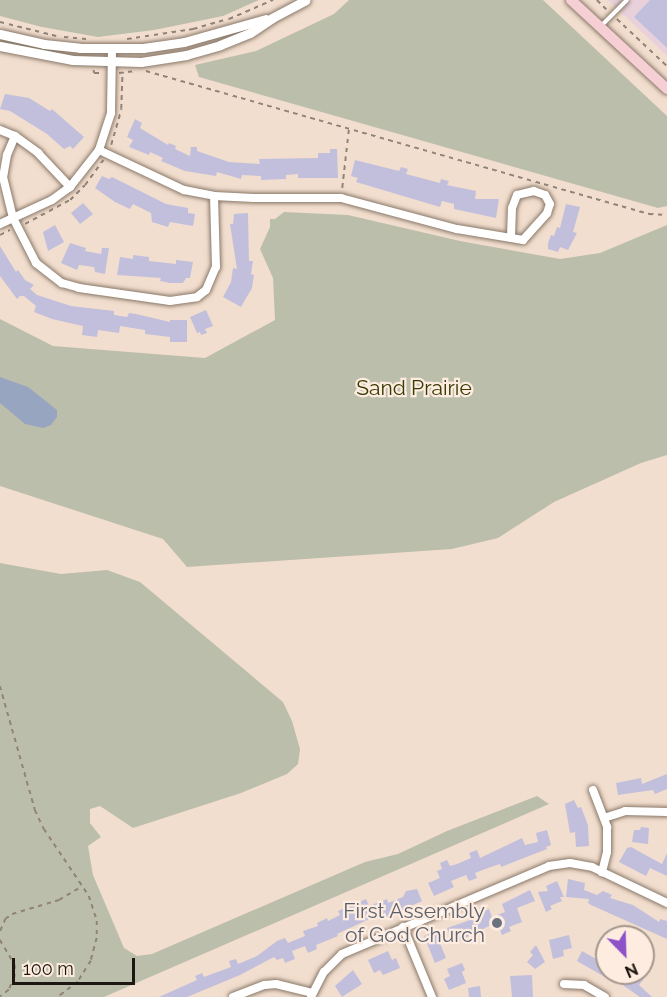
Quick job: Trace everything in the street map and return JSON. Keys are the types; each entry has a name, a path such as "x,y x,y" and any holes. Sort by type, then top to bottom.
{"main road":[{"path":"571,0 667,89"}],"street":[{"path":"0,45 37,55 112,63 141,62 186,55 250,33 306,0"},
{"path":"0,34 44,44 112,50 184,42 272,18"},
{"path":"0,224 52,200 69,187 99,150 111,113 112,50"},
{"path":"0,130 15,136 38,153 69,187"},
{"path":"15,136 7,155 3,177 13,218 36,263 62,283 79,288 148,298 187,300 197,297 213,279 216,267 214,196"},
{"path":"99,150 184,190 214,196 341,198 457,229 511,238 523,240 548,213 550,204 545,195 534,191 517,195 512,208 511,238"},
{"path":"592,790 604,818 608,840 602,872"},
{"path":"604,818 625,811 667,812"},
{"path":"233,997 265,985 276,984 312,995 324,972 342,954 549,866 580,864 667,903"},
{"path":"404,927 432,997"},
{"path":"564,984 584,985 605,997"}],"lane":[{"path":"600,27 627,0"}],"path":[{"path":"119,39 193,29 229,19 273,0"},
{"path":"597,0 667,66"},
{"path":"0,22 59,37 95,39"},
{"path":"152,70 649,214 667,215"},
{"path":"342,188 349,128"},
{"path":"0,686 35,810 44,829 83,885 93,904 97,938 91,961 78,982 58,997"},
{"path":"0,930 5,919 12,914 59,900 83,885"},
{"path":"0,939 15,965 15,976 9,990 0,997"}],"shaded area":[{"path":"608,0 667,0 667,56"}],"green space":[{"path":"0,0 259,0 223,16 154,30 98,37 42,27 0,16"},
{"path":"349,0 543,0 667,116 667,206 658,208 199,77 195,65 256,51 334,14"},
{"name":"Sand Prairie","path":"284,212 348,215 460,241 560,259 600,253 667,225 667,455 641,463 554,502 498,538 452,549 187,567 163,539 0,486 0,319 53,346 205,358 275,320 273,278 260,249 270,227 270,219 275,219"},
{"path":"0,563 61,574 107,570 140,582 283,702 292,721 300,749 298,764 287,774 241,793 133,828 100,806 90,809 90,823 101,837 88,846 93,875 124,948 137,956 152,954 365,862 398,854 447,831 537,796 549,804 104,997 0,997"}],"water":[{"path":"0,377 28,387 57,410 57,417 51,425 43,428 25,424 0,403"}],"building":[{"path":"650,0 667,0 667,48 634,17"},
{"path":"5,94 29,98 50,111 52,109 84,137 73,149 70,146 64,149 47,134 10,111 0,109"},
{"path":"135,119 142,123 140,128 168,145 169,143 176,146 175,149 190,156 191,147 197,147 197,151 229,162 260,164 259,159 318,158 318,153 330,153 330,149 337,149 338,178 298,178 298,174 286,175 286,179 261,180 261,176 242,175 241,179 217,172 216,176 185,171 161,161 163,158 150,152 149,155 129,147 133,140 127,137"},
{"path":"355,160 399,171 401,167 408,169 406,174 440,183 441,179 449,181 447,185 476,191 475,199 499,199 496,218 454,209 454,204 442,201 440,207 356,182 358,178 351,176"},
{"path":"102,176 109,179 112,177 166,204 188,208 188,213 195,214 193,226 170,222 168,227 152,222 151,213 133,204 130,209 115,202 95,188"},
{"path":"83,203 93,214 80,224 71,213"},
{"path":"566,204 580,207 573,232 577,233 568,250 560,247 558,252 548,249 548,243 557,227 560,228"},
{"path":"248,213 249,261 253,261 251,274 254,275 252,288 241,307 223,297 231,282 233,268 237,269 230,224 233,224 234,214"},
{"path":"55,225 64,242 48,251 43,232"},
{"path":"70,243 86,248 85,251 101,254 102,248 109,248 105,274 95,272 94,267 79,265 77,270 61,263"},
{"path":"0,246 16,272 18,270 25,280 34,285 30,289 37,295 71,306 114,311 114,315 127,317 129,313 170,322 170,320 187,320 187,342 170,342 170,337 145,334 145,330 120,326 119,333 98,330 97,337 82,335 83,326 34,312 36,306 24,296 17,299 0,276"},
{"path":"133,255 149,257 149,261 176,264 176,260 193,262 190,278 186,278 183,283 170,283 160,281 161,278 117,275 120,257 133,259"},
{"path":"206,310 213,326 205,329 207,333 201,335 200,332 197,333 190,317"},
{"path":"667,774 667,789 655,794 653,790 618,795 616,783 641,778 642,784"},
{"path":"574,800 578,808 581,807 588,825 589,846 576,847 575,832 570,833 565,804"},
{"path":"641,827 649,828 648,844 632,842 634,830 640,830"},
{"path":"547,830 551,845 546,847 547,849 501,867 500,864 475,873 477,878 469,881 466,875 451,881 454,887 434,896 428,883 440,878 437,871 442,869 440,863 447,860 450,866 457,864 471,858 469,853 477,850 480,858 522,838 525,845 538,842 536,833"},
{"path":"631,847 662,864 667,853 667,876 650,868 646,876 619,862 627,848"},
{"path":"568,879 585,883 584,890 597,895 603,891 612,895 610,898 633,905 659,922 660,919 667,921 667,939 655,934 655,925 636,925 591,905 588,903 589,899 566,897"},
{"path":"557,881 564,897 560,897 562,901 550,906 552,909 546,912 538,892 548,891 546,886"},
{"path":"417,889 422,901 380,920 378,915 316,945 317,949 308,953 305,946 292,951 295,959 285,963 283,958 277,960 274,957 240,975 187,997 159,997 197,980 195,976 202,973 204,977 231,967 229,961 236,959 238,964 257,956 277,941 285,938 288,943 305,936 303,931 318,926 317,923 327,918 328,921 340,915 338,911 366,899 369,906 387,899 388,903 403,897 406,891"},
{"path":"530,890 535,901 517,908 522,922 509,927 511,931 502,935 497,922 455,943 450,936 447,928 479,917 478,914 489,909 492,917 505,912 502,904"},
{"path":"435,931 446,958 435,963 424,936"},
{"path":"569,935 572,948 563,950 564,956 553,959 549,940"},
{"path":"536,945 545,962 535,969 527,962 533,955 530,952"},
{"path":"388,951 392,960 396,958 400,968 383,975 380,970 374,973 368,960"},
{"path":"582,951 595,958 595,971 577,961"},
{"path":"462,963 466,983 449,990 444,979 450,976 447,969"},
{"path":"353,970 362,984 342,997 335,986"},
{"path":"532,975 533,997 512,997 510,976"},
{"path":"623,985 639,985 652,997 640,997"},
{"path":"480,986 481,997 469,997 468,988"}],"place":[{"name":"First Assembly of God Church","path":"497,923"}]}
